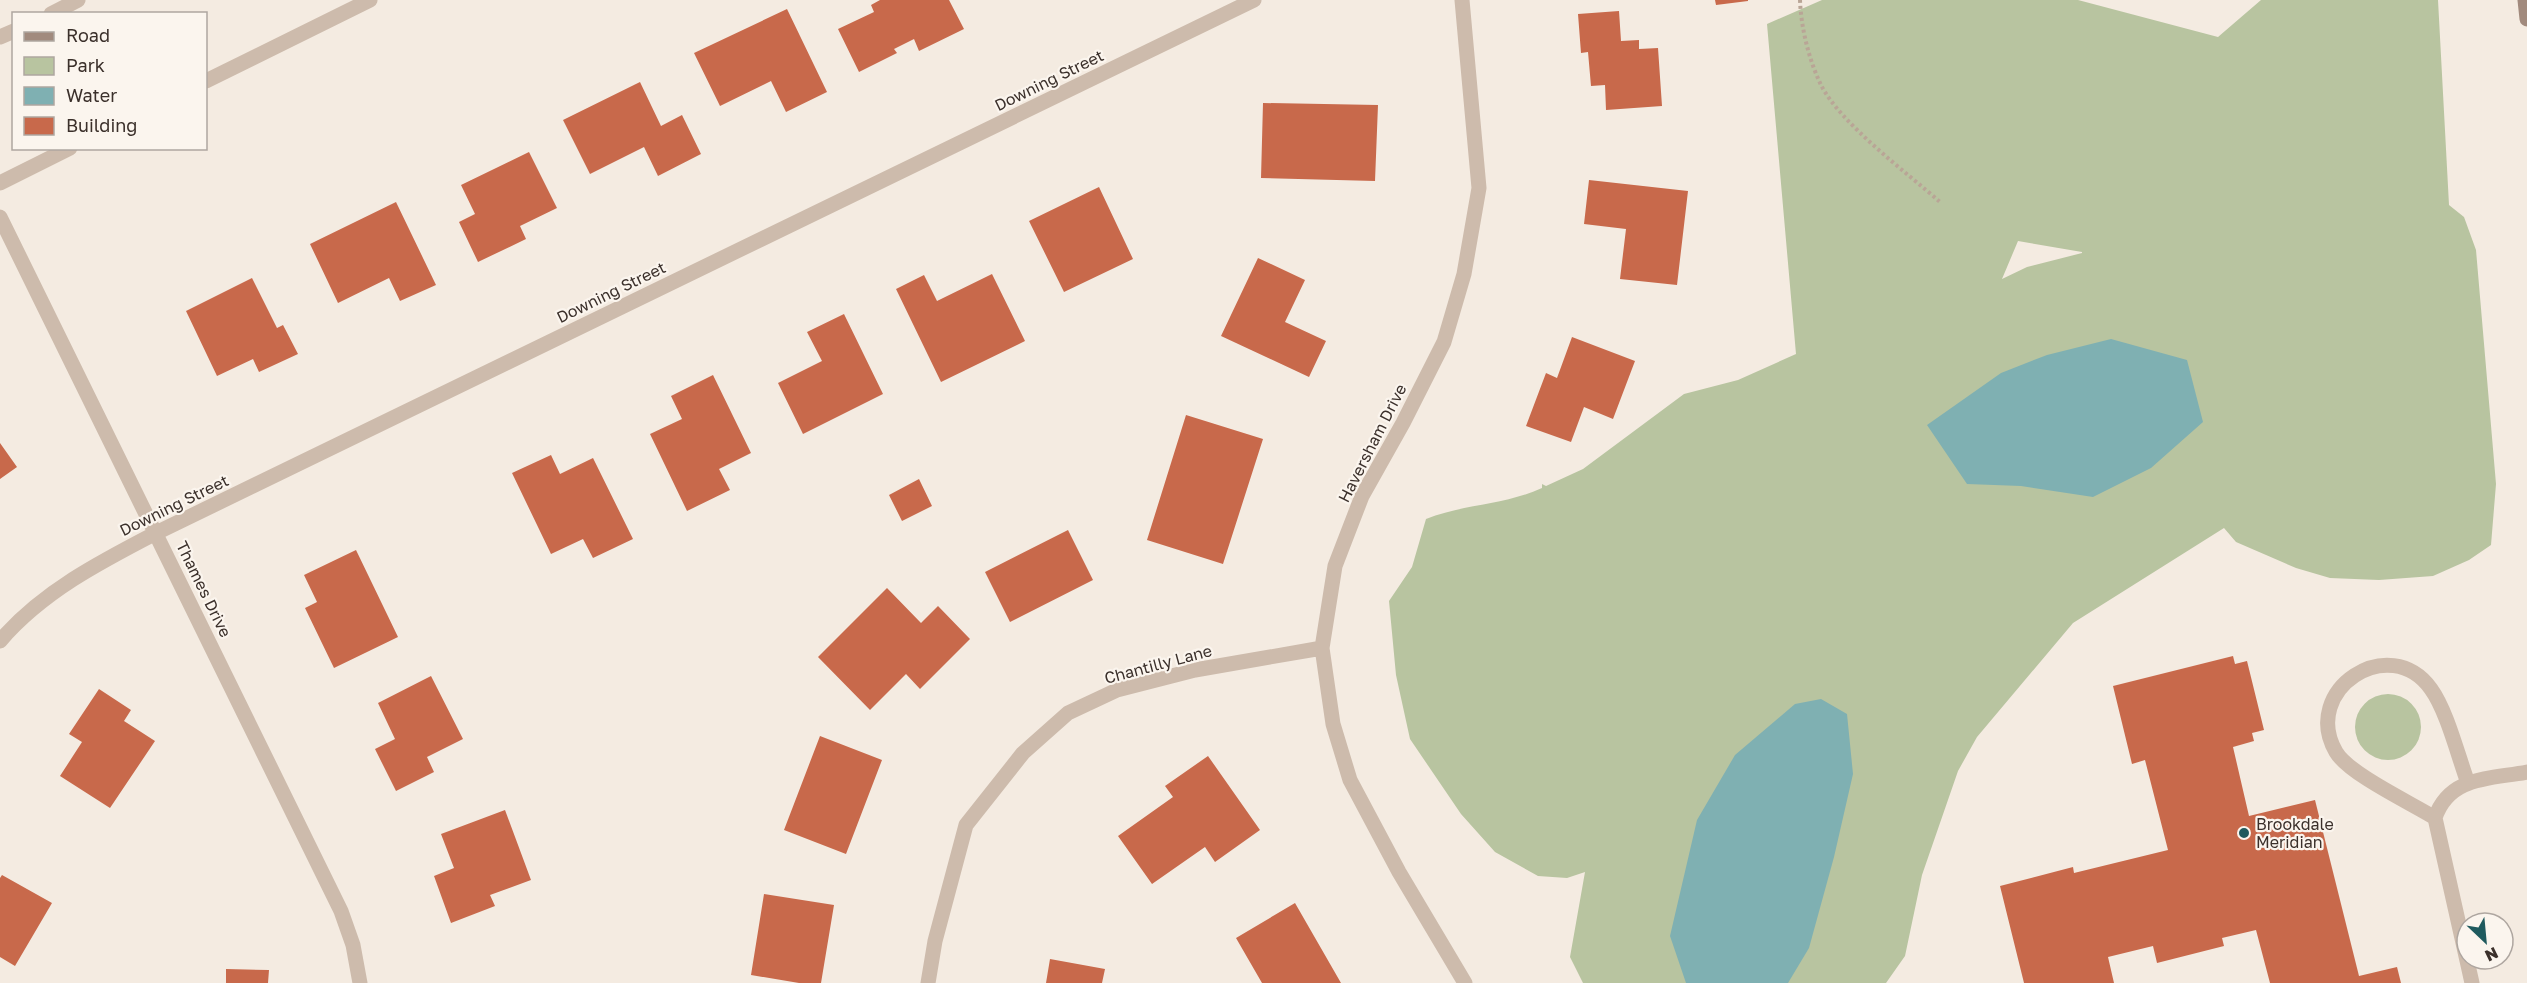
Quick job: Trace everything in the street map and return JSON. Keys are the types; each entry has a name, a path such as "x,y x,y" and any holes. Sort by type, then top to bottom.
{"main road":[{"path":"2525,0 2527,19"}],"street":[{"path":"55,12 78,0"},
{"path":"207,81 370,0"},
{"name":"Downing Street","path":"0,640 33,608 63,585 156,533 1254,0"},
{"name":"Haversham Drive","path":"1462,0 1479,188 1464,274 1444,342 1403,423 1362,496 1335,566 1322,648 1333,724 1350,780 1399,872 1465,983"},
{"path":"0,183 66,150"},
{"name":"Thames Drive","path":"0,217 341,910 352,945 360,983"},
{"name":"Chantilly Lane","path":"928,983 934,941 966,825 1023,753 1068,712 1117,690 1195,670 1322,648"},
{"path":"2435,818 2353,770 2337,753 2330,739 2328,724 2330,710 2340,687 2348,679 2371,667 2397,667 2421,678 2431,688 2438,701 2468,783"},
{"path":"2472,983 2435,818 2446,795 2456,787 2527,772"}],"path":[{"path":"1800,0 1808,49 1821,86 1842,113 1879,150 1940,201"}],"green space":[{"path":"1822,0 2078,0 2218,37 2261,0 2438,0 2449,205 2464,217 2476,250 2496,484 2491,545 2469,560 2433,576 2379,580 2330,578 2296,568 2236,542 2224,528 2073,623 1977,737 1958,771 1922,875 1905,956 1886,983 1583,983 1570,957 1585,872 1567,878 1538,876 1495,852 1461,814 1410,739 1396,675 1389,601 1412,567 1426,519 1455,510 1528,494 1542,488 1542,484 1546,486 1583,469 1684,394 1738,380 1796,354 1767,24","holes":["2018,241 2082,252 2027,267 2002,279"]},
{"path":"2382,694 2394,694 2406,699 2416,709 2421,727 2419,740 2406,755 2394,760 2382,760 2370,755 2360,745 2355,733 2355,721 2360,709 2370,699"}],"water":[{"path":"2111,339 2187,360 2203,422 2151,468 2093,497 2021,486 1967,484 1927,425 2001,373 2047,355"},
{"path":"1821,699 1847,714 1853,774 1834,857 1809,948 1788,983 1686,983 1670,936 1697,820 1735,755 1795,704"}],"building":[{"path":"880,0 949,0 964,29 919,51 914,39 894,49 897,53 859,72 838,29 874,12 871,5"},
{"path":"1715,0 1748,0 1748,1 1716,5"},
{"path":"787,9 827,92 786,112 771,81 720,106 694,53"},
{"path":"1619,11 1621,41 1639,40 1639,49 1658,48 1662,106 1606,110 1605,85 1591,86 1588,52 1581,53 1578,14"},
{"path":"640,82 661,126 682,115 701,154 658,176 644,147 590,174 563,120"},
{"path":"1263,103 1378,105 1375,181 1261,178"},
{"path":"529,152 557,208 520,226 526,239 478,262 459,222 475,214 461,185"},
{"path":"1589,180 1688,191 1677,285 1620,279 1626,229 1584,224"},
{"path":"1099,187 1133,259 1064,292 1029,221"},
{"path":"396,202 436,285 400,301 389,278 338,303 310,244"},
{"path":"1258,258 1305,280 1285,322 1326,341 1309,377 1221,336"},
{"path":"992,274 1025,341 941,382 896,289 924,275 937,301"},
{"path":"252,278 277,328 283,325 298,354 259,372 253,359 217,376 186,311"},
{"path":"844,314 883,394 803,434 778,383 822,361 807,332"},
{"path":"1572,337 1635,361 1613,419 1584,407 1571,442 1526,426 1546,373 1557,378"},
{"path":"713,375 751,453 719,469 730,490 687,511 650,434 682,419 671,396"},
{"path":"1186,415 1263,439 1223,564 1147,540"},
{"path":"0,443 17,467 0,479"},
{"path":"551,455 560,474 593,458 633,539 593,558 583,539 551,554 512,473"},
{"path":"919,479 932,506 902,521 889,495"},
{"path":"1068,530 1093,580 1010,622 985,572"},
{"path":"356,550 398,637 334,668 305,608 317,602 304,575"},
{"path":"887,588 921,623 938,606 970,639 920,689 906,674 870,710 818,657"},
{"name":"Brookdale Meridian","path":"2233,656 2235,664 2247,661 2264,730 2252,733 2254,741 2233,747 2249,816 2315,800 2359,976 2397,967 2401,983 2270,983 2256,930 2222,938 2224,946 2157,963 2153,946 2108,957 2114,983 2024,983 2000,886 2073,867 2074,873 2168,850 2145,760 2132,764 2113,686"},
{"path":"431,676 463,739 427,757 434,772 396,791 375,749 395,739 378,703"},
{"path":"99,689 131,710 124,721 155,741 110,808 60,776 82,742 69,734"},
{"path":"820,736 882,760 846,854 784,830"},
{"path":"1208,756 1260,830 1215,862 1205,847 1152,884 1118,836 1173,797 1165,786"},
{"path":"505,810 531,880 490,895 495,906 451,923 434,876 454,868 441,834"},
{"path":"2,875 52,903 15,966 0,957 0,878"},
{"path":"764,894 834,905 821,983 799,983 751,975"},
{"path":"1295,903 1341,983 1262,983 1236,938"},
{"path":"1050,959 1105,969 1102,983 1046,983"},
{"path":"226,969 269,970 268,983 226,983"}],"place":[{"name":"Brookdale Meridian","path":"2244,833"}]}
